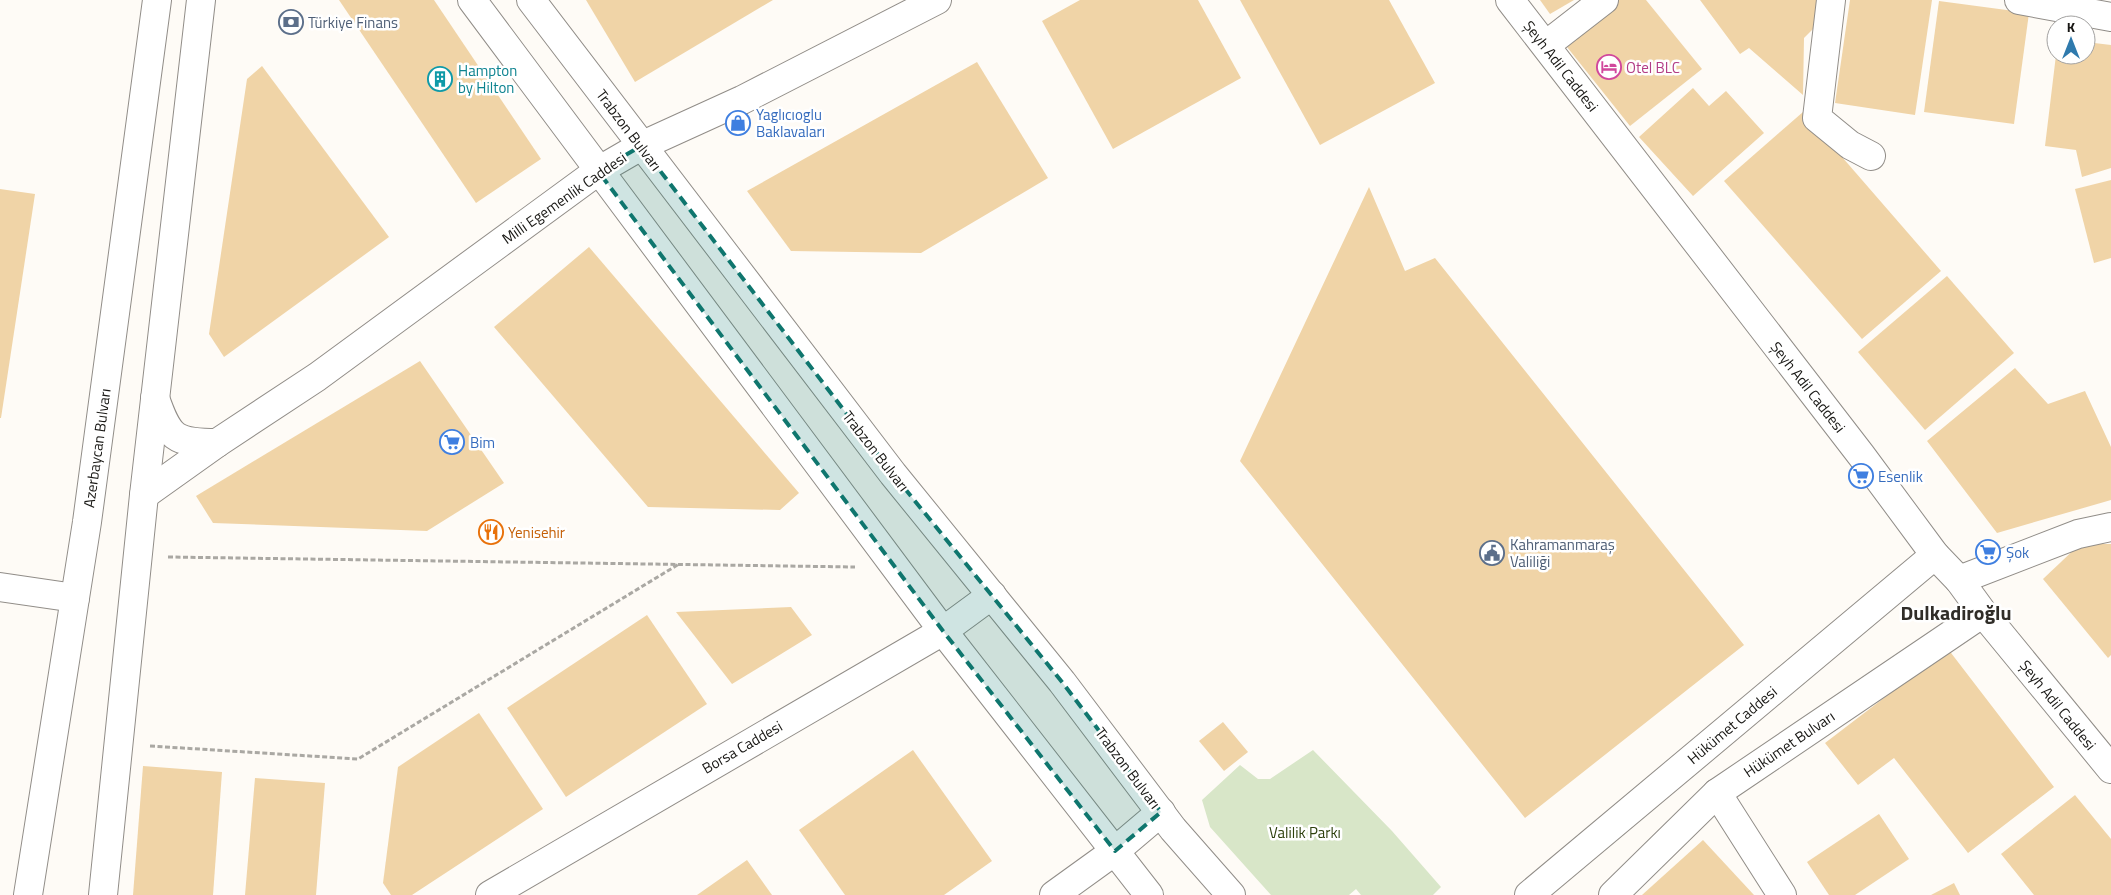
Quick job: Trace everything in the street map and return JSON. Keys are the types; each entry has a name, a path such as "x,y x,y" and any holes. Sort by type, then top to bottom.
{"main road":[{"name":"Azerbaycan Bulvarı","path":"28,895 75,598 157,0"},
{"path":"103,895 144,496 201,0"},
{"path":"472,0 588,178 896,568 1149,895"},
{"name":"Trabzon Bulvarı","path":"531,0 893,474 1062,682 1161,812 1231,895"},
{"name":"Milli Egemenlik Caddesi","path":"144,496 218,443 317,377 588,178 641,146 742,100 937,0"},
{"name":"Şeyh Adil Caddesi","path":"1510,0 1855,447 1935,555 1959,580 1983,613 2111,769"},
{"path":"1546,45 1604,0"},
{"path":"1831,0 1817,118 1850,145 1871,156"},
{"path":"2019,0 2050,3 2111,17"},
{"path":"155,398 165,425 174,436 192,443 218,443"},
{"path":"1959,580 2078,534 2111,526"},
{"name":"Hükümet Caddesi","path":"1529,895 1935,555"},
{"path":"0,588 75,598"},
{"name":"Borsa Caddesi","path":"490,895 943,631 992,595"},
{"name":"Hükümet Bulvarı","path":"1613,895 1717,793 1983,613"},
{"path":"1717,793 1782,895"},
{"path":"1054,895 1115,851 1161,812"}],"path":[{"path":"138,556 896,568"},
{"path":"119,745 358,759 679,564"}],"highlighted area":[{"path":"641,146 893,474 1062,682 1161,812 1115,851 943,631 598,171"}],"green space":[{"name":"Valilik Parkı","path":"1313,750 1392,831 1441,887 1433,895 1361,895 1356,889 1349,895 1271,895 1210,827 1202,800 1240,765 1258,779 1270,779"}],"building":[{"name":"Hampton by Hilton","path":"339,0 434,0 541,159 476,203"},
{"path":"586,0 773,0 635,82"},
{"path":"1080,0 1198,0 1241,78 1113,149 1042,21"},
{"path":"1240,0 1389,0 1435,83 1320,145"},
{"path":"1540,0 1574,0 1550,14"},
{"path":"1614,0 1646,0 1702,69 1630,126 1563,42"},
{"path":"1700,0 1821,0 1821,21 1804,38 1803,95 1749,48 1740,54"},
{"path":"1850,0 1932,0 1915,115 1835,103"},
{"path":"1939,1 2029,13 2014,124 1924,112"},
{"path":"2096,43 2111,45 2111,168 2082,177 2076,150 2045,146 2055,65 2096,65"},
{"path":"977,62 1048,178 921,253 791,251 747,191"},
{"path":"262,66 389,237 224,357 209,334 247,79"},
{"path":"1693,88 1709,106 1726,91 1764,133 1693,196 1639,137"},
{"path":"1803,112 1941,271 1862,339 1724,181"},
{"path":"2111,180 2111,258 2094,263 2075,189"},
{"name":"Kahramanmaraş Valiliği","path":"1369,187 1405,271 1435,258 1744,645 1525,818 1240,461"},
{"path":"0,189 35,194 1,418 0,418"},
{"path":"589,247 799,493 780,510 648,507 494,327"},
{"path":"1947,276 2014,353 1925,430 1858,352"},
{"path":"420,361 504,483 427,531 213,523 196,496"},
{"path":"2015,368 2048,404 2085,391 2111,447 2111,500 1997,533 1927,441"},
{"path":"2080,544 2111,544 2111,655 2108,658 2043,579"},
{"path":"791,607 812,635 732,684 676,612"},
{"path":"647,615 707,704 566,797 507,708"},
{"path":"1948,649 2054,787 1968,853 1894,758 1858,785 1825,743"},
{"path":"479,713 543,809 412,895 391,895 383,883 398,767"},
{"path":"1223,722 1248,752 1224,771 1199,741"},
{"path":"913,750 992,861 944,895 845,895 799,830"},
{"path":"143,766 222,772 213,895 133,895"},
{"path":"255,778 325,783 316,895 245,895"},
{"path":"2075,795 2111,839 2111,895 2034,895 2001,854"},
{"path":"1879,814 1909,859 1855,895 1829,895 1807,862"},
{"path":"1703,840 1754,895 1642,895"},
{"path":"747,860 772,895 697,895"},
{"path":"1954,883 1960,895 1931,895"}],"place":[{"name":"Türkiye Finans","path":"291,22"},
{"name":"Otel BLC","path":"1609,67"},
{"name":"Hampton by Hilton","path":"440,79"},
{"name":"Yaglıcıoglu Baklavaları","path":"738,123"},
{"name":"Bim","path":"452,442"},
{"name":"Esenlik","path":"1861,476"},
{"name":"Yenisehir","path":"491,532"},
{"name":"Şok","path":"1988,552"},
{"name":"Kahramanmaraş Valiliği","path":"1492,553"}],"district":[{"name":"Dulkadiroğlu","path":"1956,612"}]}
